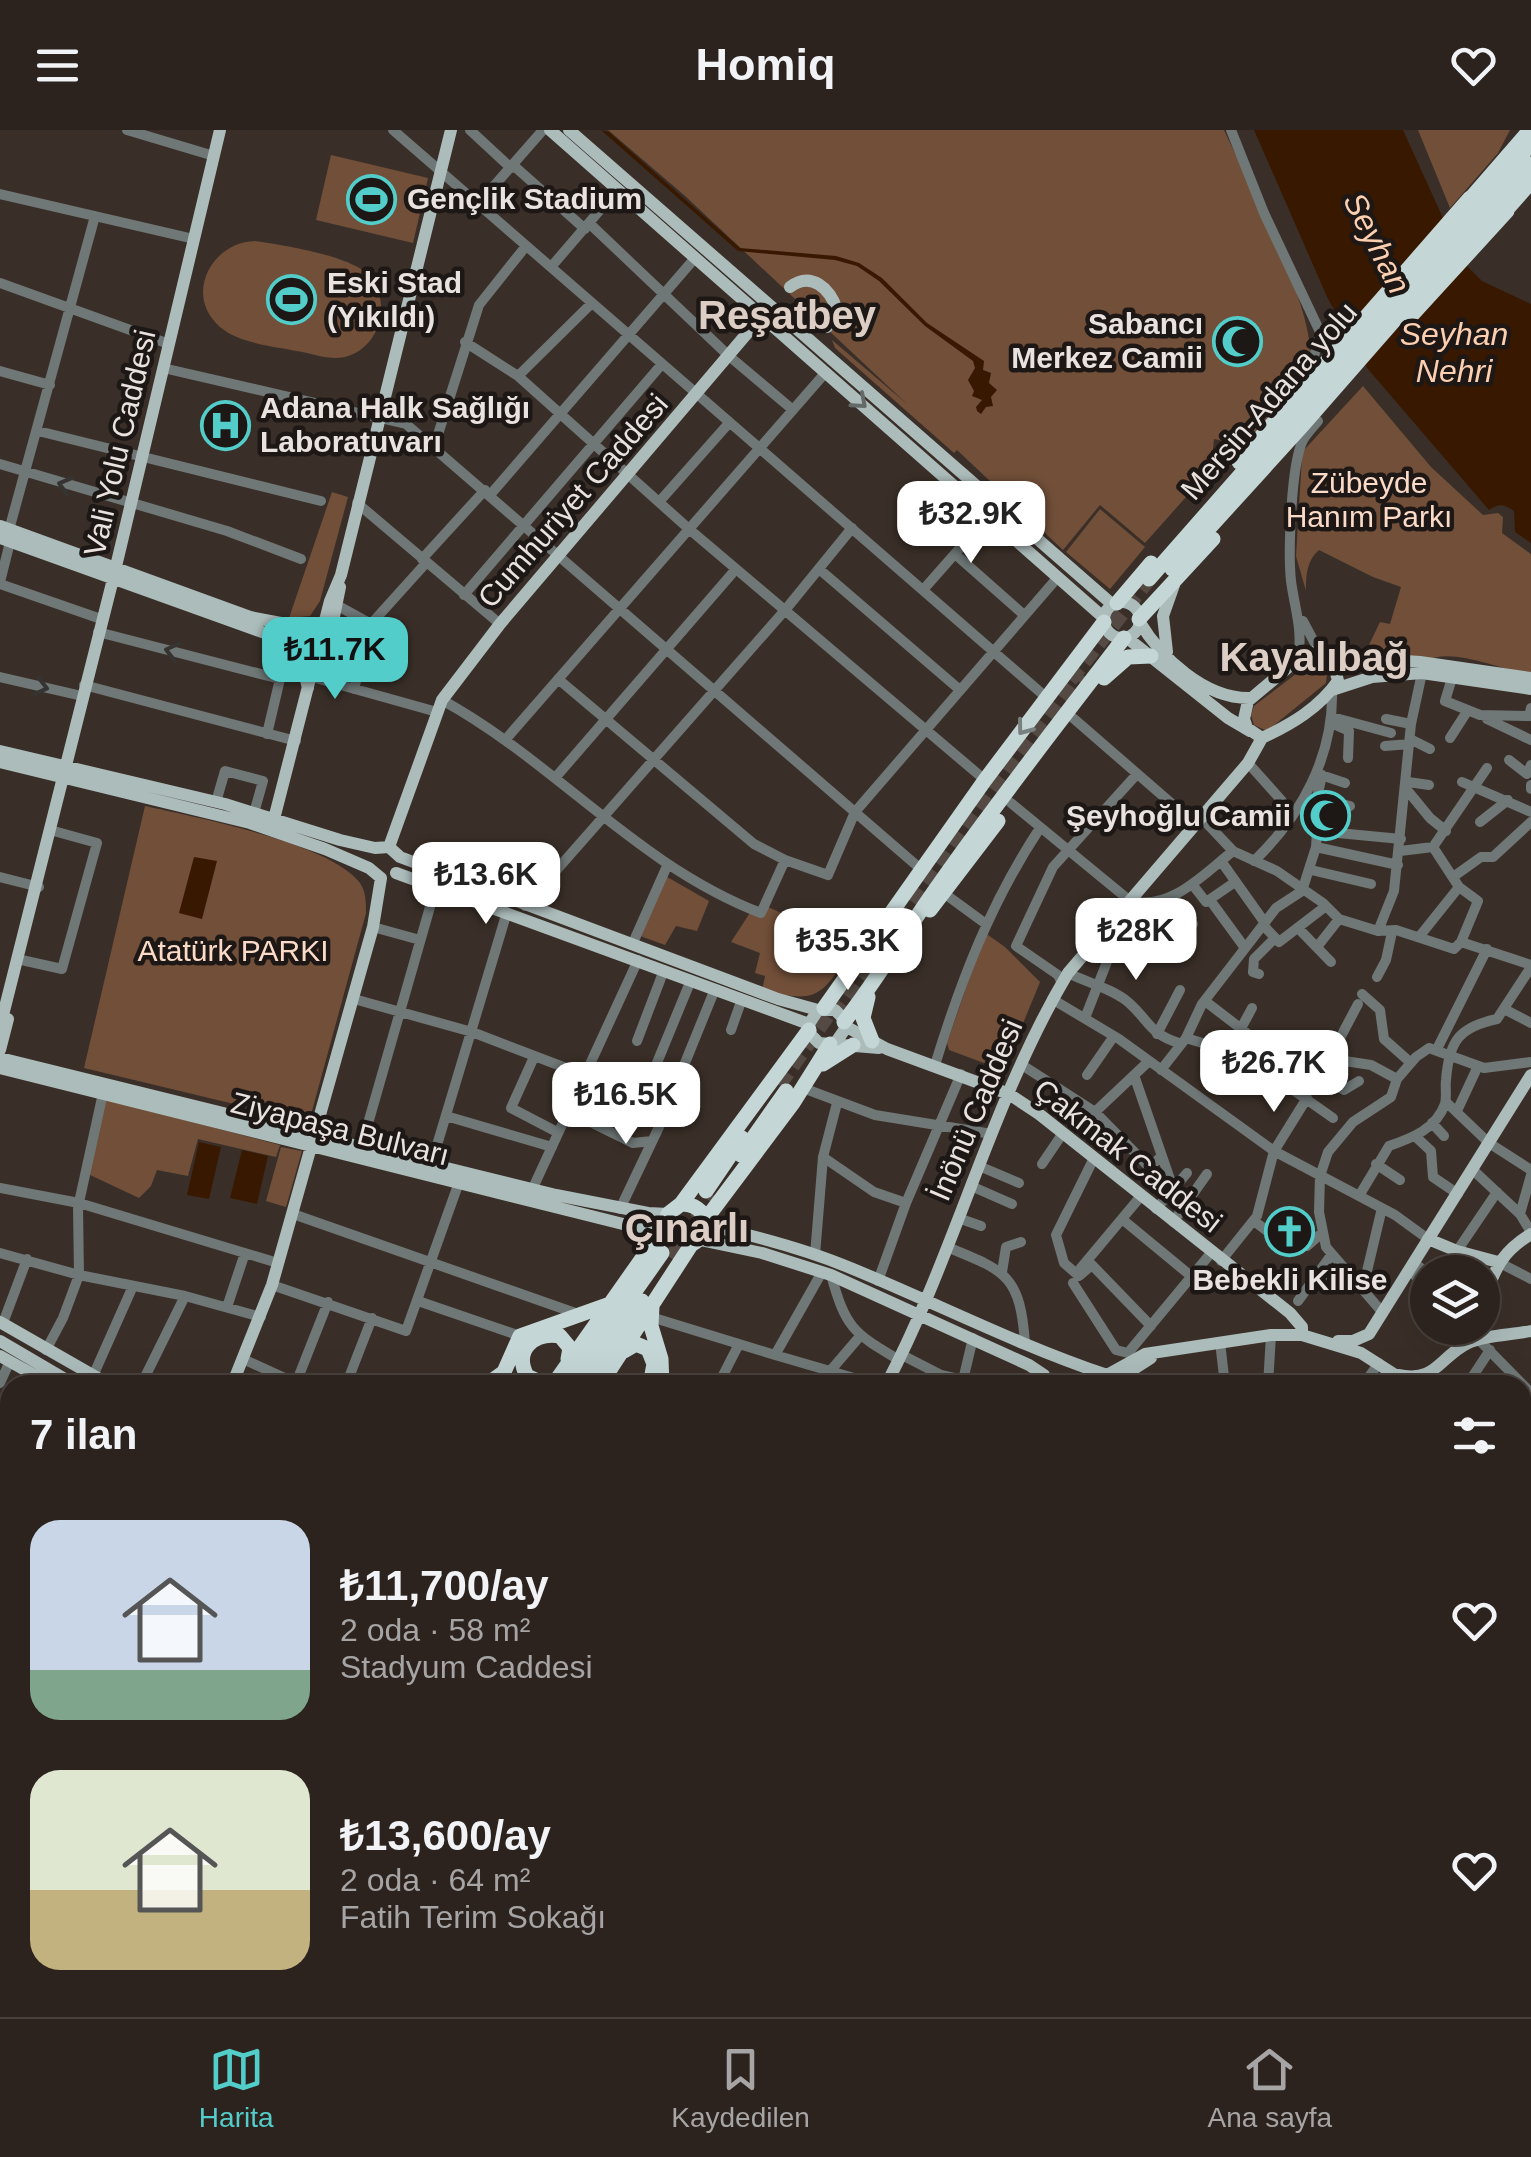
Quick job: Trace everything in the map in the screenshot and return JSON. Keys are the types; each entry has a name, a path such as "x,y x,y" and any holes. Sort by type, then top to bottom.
{"highway":[{"path":"1496,168 1519,130"},
{"path":"1436,263 1433,249 1470,198 1530,130"},
{"path":"1436,263 1531,144"},
{"path":"1139,620 1151,585 1239,462 1334,373 1531,164"},
{"path":"1436,263 1449,264 1507,211 1531,182"},
{"name":"Mersin-Adana yolu","path":"1151,585 1304,421 1334,373 1436,263"},
{"path":"1239,462 1304,421"},
{"path":"1115,604 1151,585 1176,580 1261,482 1304,421"},
{"path":"821,1009 1104,620"},
{"path":"907,934 945,894 1125,638"},
{"path":"1090,642 1099,639 1106,644 1110,650 1106,662"},
{"path":"845,1024 937,886 1069,715 1122,660 1160,655"},
{"path":"845,978 848,993 869,991"},
{"path":"869,991 863,1018 879,1045"},
{"path":"565,1375 668,1222 809,1027"},
{"path":"709,1193 833,1043"},
{"path":"799,1082 853,1045"},
{"path":"607,1375 811,1061 800,1053 791,1054"},
{"path":"668,1222 696,1206 701,1232"},
{"path":"668,1222 680,1245 701,1232"},
{"path":"566,1375 666,1255 592,1375"},
{"path":"655,1297 651,1317 662,1375"},
{"path":"500,1375 520,1336 611,1304"},
{"path":"527,1375 521,1357 532,1339 552,1334 568,1341 570,1348 563,1375"},
{"path":"617,1359 628,1346 636,1344 648,1349 654,1364 652,1375"}],"main road":[{"name":"Vali Yolu Caddesi","path":"9,984 20,960 66,774 220,130"},
{"path":"278,821 451,130"},
{"path":"547,130 767,319 1115,604 1132,606 1160,655 1228,718 1256,734 1290,726 1338,681 1338,672 1324,655"},
{"path":"569,130 767,319 1058,576 1104,620 1112,635 1160,655 1214,692 1250,698"},
{"path":"767,319 827,327 835,318 834,301 823,287 809,279 790,287"},
{"name":"Cumhuriyet Caddesi","path":"388,851 439,706 558,554 731,354 767,319"},
{"path":"5,534 250,617 323,631"},
{"path":"114,573 318,652"},
{"path":"1160,655 1162,616 1176,580"},
{"path":"300,628 317,622 334,603"},
{"path":"278,821 323,631 334,603"},
{"path":"1104,620 1115,604"},
{"path":"1125,638 1136,631 1139,620"},
{"path":"287,641 313,682"},
{"path":"1256,734 1244,720 1250,698 1313,652 1531,678"},
{"path":"1369,658 1362,661 1360,670 1372,677"},
{"path":"1332,690 1372,677 1422,673 1531,689"},
{"name":"İnönü Caddesi","path":"891,1375 1052,999 1129,900 1248,763 1256,734"},
{"path":"0,751 66,774 250,823 325,848 369,868 381,878"},
{"path":"0,762 216,802 388,851 524,906 778,999 835,1010 845,1024 843,1034 833,1043"},
{"path":"369,868 368,857 388,851"},
{"path":"388,851 396,873"},
{"path":"381,878 396,873 436,886 716,989 809,1027 819,1043 879,1045"},
{"path":"236,1375 261,1317 293,1214 354,1000 381,878"},
{"path":"0,1027 9,984"},
{"path":"0,1050 9,984"},
{"path":"809,1027 821,1009"},
{"name":"Çakmak Caddesi","path":"845,1024 879,1045 1009,1094 1290,1312 1302,1327 1302,1334"},
{"name":"Ziyapaşa Bulvarı","path":"0,1058 314,1141 458,1185 668,1222"},
{"name":"Ziyapaşa Bulvarı","path":"0,1068 314,1141 362,1148 668,1222"},
{"path":"1419,1255 1531,1075"},
{"path":"701,1232 815,1254 878,1281 1038,1375"},
{"path":"701,1232 922,1309 986,1321 1097,1375"},
{"path":"1500,1260 1510,1247 1531,1233"},
{"path":"1428,1239 1472,1255"},
{"path":"1327,1341 1353,1341 1370,1334 1410,1270"},
{"path":"2,1323 88,1375"},
{"path":"2,1323 40,1354 85,1375"},
{"path":"1419,1375 1436,1370 1473,1346 1531,1331"},
{"path":"1118,1375 1162,1352 1302,1334 1379,1363 1394,1375"},
{"path":"0,1341 58,1375"},
{"path":"5,1358 32,1375"},
{"path":"1055,1375 1058,1358"},
{"path":"1434,1375 1436,1370"}],"street":[{"path":"127,130 214,156"},
{"path":"393,130 1046,698"},
{"path":"470,130 588,226 793,410"},
{"path":"478,203 547,130"},
{"path":"1230,130 1264,214 1321,334 1313,359 1334,373"},
{"path":"551,267 618,189"},
{"path":"0,194 194,239"},
{"path":"95,216 27,474 5,534 0,583 100,626 280,679 267,734"},
{"path":"434,447 479,306 526,246"},
{"path":"354,689 371,624 561,414 695,258"},
{"path":"0,282 169,344"},
{"path":"518,376 592,302"},
{"path":"465,342 518,376 689,530 984,780"},
{"path":"464,595 662,364"},
{"path":"163,368 406,424 922,871"},
{"path":"0,371 50,385"},
{"path":"506,739 826,372"},
{"path":"1298,660 1300,616 1288,554 1304,421"},
{"path":"659,502 730,423"},
{"path":"38,430 320,500"},
{"path":"0,464 228,530 301,559"},
{"path":"357,503 500,624"},
{"path":"923,590 989,516"},
{"path":"524,906 786,609 852,528"},
{"path":"955,554 1024,615"},
{"path":"819,569 960,690"},
{"path":"556,778 736,570"},
{"path":"558,679 754,844 828,875 855,812 1058,576"},
{"path":"334,603 371,624"},
{"path":"1300,616 1324,655"},
{"path":"1378,931 1394,891 1411,724 1422,673"},
{"path":"0,677 83,691 296,741"},
{"path":"1452,678 1445,701 1531,740"},
{"path":"313,682 439,706 485,723 667,866 722,898 761,913 785,860"},
{"path":"1332,690 1328,744 1317,798 1350,806"},
{"path":"1480,716 1528,716 1531,708"},
{"path":"1450,738 1468,710"},
{"path":"1069,715 1234,851 1277,871 1339,919 1454,949 1461,942 1478,900 1456,882 1432,847"},
{"path":"1386,719 1411,724"},
{"path":"1331,720 1391,733"},
{"path":"1331,720 1349,731 1348,758"},
{"path":"1384,746 1410,742 1430,749"},
{"path":"1509,760 1526,774 1531,765"},
{"path":"1248,763 1282,802"},
{"path":"1432,847 1487,768"},
{"path":"216,802 225,771 263,780 254,813"},
{"path":"1137,774 1053,867 1016,946 1058,975 1097,986 1127,1001 1160,1036 1230,1049 1329,1114 1338,1088"},
{"path":"1319,774 1345,783"},
{"path":"1254,861 1274,842 1319,774"},
{"path":"1462,782 1529,806"},
{"path":"1407,786 1429,785"},
{"path":"1407,786 1430,818 1446,830"},
{"path":"1480,822 1508,800"},
{"path":"1011,803 1129,900 1172,949"},
{"path":"935,1065 986,924 1013,868 1040,828"},
{"path":"1419,937 1456,882 1481,857 1493,857 1529,828"},
{"path":"20,960 62,970 96,843 52,830"},
{"path":"1160,1070 1205,1001 1276,908 1302,890 1311,870 1316,831 1432,847"},
{"path":"1316,847 1398,865"},
{"path":"1129,900 1149,904 1170,898 1234,851"},
{"path":"1221,860 1279,942 1326,906"},
{"path":"632,945 667,866"},
{"path":"1311,870 1371,884"},
{"path":"0,877 38,887"},
{"path":"1192,884 1206,902 1235,882"},
{"path":"362,1148 436,886"},
{"path":"945,894 986,924"},
{"path":"1170,898 1193,924"},
{"path":"1210,900 1245,948"},
{"path":"431,1165 508,912"},
{"path":"1316,947 1339,919"},
{"path":"373,927 420,940"},
{"path":"1298,928 1332,962"},
{"path":"1376,977 1386,960 1392,932"},
{"path":"1237,958 1256,973 1254,959 1275,938"},
{"path":"1096,940 1138,961"},
{"path":"1443,1052 1466,1028 1497,1019 1531,966 1461,942"},
{"path":"1085,1018 1112,949"},
{"path":"1359,1196 1389,1146 1416,1137 1432,1123 1446,1102 1443,1052 1487,949"},
{"path":"532,1190 638,960"},
{"path":"636,1041 664,970"},
{"path":"647,1087 691,980"},
{"path":"620,1209 716,989"},
{"path":"1096,1112 1135,1078 1160,1036 1180,990"},
{"path":"731,1030 742,999"},
{"path":"1052,999 1114,1036 1274,1151 1382,1208 1428,1239"},
{"path":"1324,1078 1360,999 1380,1010 1384,1039 1411,1062"},
{"path":"354,1000 472,1032 588,1074 671,1094"},
{"path":"1205,1001 1254,1039 1338,1088 1347,1090 1359,1081"},
{"path":"1230,1049 1252,1008"},
{"path":"1504,1009 1531,1023"},
{"path":"1087,1076 1114,1036"},
{"path":"1244,1056 1254,1039"},
{"path":"1316,1045 1325,1058 1371,1065 1397,1079"},
{"path":"1383,1313 1326,1247 1320,1176 1328,1152 1354,1122 1391,1097 1397,1079 1429,1048 1478,1066 1531,1062"},
{"path":"534,1056 512,1108 557,1132"},
{"path":"1272,1078 1292,1059"},
{"path":"1022,1065 1096,1112 1149,1167 1162,1156"},
{"path":"1457,1111 1478,1066"},
{"path":"878,1281 960,1074"},
{"path":"1135,1078 1173,1188"},
{"path":"799,1082 836,1102 876,1116 992,1134"},
{"path":"46,1350 79,1275 79,1203 103,1093"},
{"path":"1094,1158 1056,1235 1064,1262 1116,1350 1128,1353 1191,1276 1254,1221 1274,1151 1307,1098"},
{"path":"815,1254 823,1157 836,1102"},
{"path":"1446,1102 1489,1143 1531,1172 1520,1214"},
{"path":"570,1107 634,1143 652,1141"},
{"path":"446,1116 552,1146"},
{"path":"1432,1123 1444,1136"},
{"path":"1042,1164 1063,1133"},
{"path":"1416,1137 1431,1151 1433,1177 1458,1194"},
{"path":"823,1157 874,1192 906,1203"},
{"path":"1376,1164 1400,1180"},
{"path":"979,1166 1020,1183"},
{"path":"1473,1170 1520,1214 1531,1233"},
{"path":"1156,1209 1186,1173"},
{"path":"1173,1222 1207,1174"},
{"path":"272,1285 406,1331 458,1185"},
{"path":"971,1186 1012,1204"},
{"path":"0,1188 79,1203 278,1263"},
{"path":"1457,1251 1497,1192"},
{"path":"1075,1278 1141,1196"},
{"path":"1363,1288 1382,1208"},
{"path":"293,1214 582,1315"},
{"path":"958,1218 981,1226"},
{"path":"1122,1219 1191,1276"},
{"path":"1254,1221 1275,1236 1307,1246 1322,1232"},
{"path":"1002,1272 1006,1247 1020,1242"},
{"path":"946,1247 1002,1272 1020,1302 1025,1343"},
{"path":"226,1307 245,1252"},
{"path":"0,1253 261,1317"},
{"path":"1298,1301 1332,1254"},
{"path":"2,1323 27,1259"},
{"path":"1500,1263 1531,1279"},
{"path":"1075,1278 1092,1265 1150,1326"},
{"path":"1316,1273 1336,1288"},
{"path":"826,1274 844,1318 861,1335 900,1358 944,1375"},
{"path":"775,1355 826,1274"},
{"path":"98,1375 133,1286"},
{"path":"146,1375 185,1296"},
{"path":"418,1301 520,1336"},
{"path":"301,1375 328,1302"},
{"path":"651,1317 847,1375"},
{"path":"350,1375 372,1318"},
{"path":"832,1370 861,1335"},
{"path":"1272,1375 1276,1335"},
{"path":"965,1375 973,1338"},
{"path":"1220,1342 1224,1375"},
{"path":"723,1375 738,1344"},
{"path":"1468,1375 1473,1346 1508,1375"},
{"path":"243,1359 278,1375"},
{"path":"1370,1375 1379,1363"}],"green space":[{"path":"608,130 1224,130 1294,285 1310,346 1308,367 1289,399 1247,446 1214,439 1211,469 1145,543 1100,505 1063,550 957,450 954,453 835,348 832,340 907,404 684,195"},
{"path":"1418,130 1510,130 1498,153 1450,208"},
{"name":"Gençlik Stadium","path":"331,155 428,178 413,243 316,220"},
{"name":"Eski Stad (Yıkıldı)","path":"255,241 329,256 365,272 374,283 381,308 380,320 368,343 358,352 331,358 250,342 220,327 204,300 208,272 226,250"},
{"name":"Zübeyde Hanım Parkı","path":"1363,386 1431,467 1483,515 1498,513 1503,517 1502,533 1531,554 1531,675 1462,658 1448,656 1425,661 1380,652 1369,645 1380,622 1390,624 1401,587 1319,550 1309,564 1306,591 1296,556 1302,457 1304,450"},
{"path":"332,492 348,497 320,601 310,616 289,618"},
{"path":"1100,509 1145,547 1110,589 1066,552"},
{"path":"1313,661 1327,672 1326,683 1267,731 1254,725 1254,706"},
{"name":"Atatürk PARKI","path":"145,806 292,844 344,869 362,886 366,913 309,1122 84,1068"},
{"path":"662,874 709,901 697,931 676,926 665,945 632,933"},
{"path":"768,907 808,925 804,939 848,957 821,990 804,996 762,991 765,976 755,973 760,953 731,942 753,908"},
{"path":"988,935 1040,982 1008,1060 992,1066 949,1050 947,1043 983,939"},
{"path":"98,1097 280,1145 276,1157 198,1139 188,1176 157,1170 151,1186 139,1198 90,1175"},
{"path":"281,1147 302,1151 286,1207 266,1201"}],"water":[{"path":"601,130 609,132 740,248 836,256 859,263 882,278 927,323 984,361 983,370 991,373 989,383 997,390 991,397 993,406 986,407 981,414 977,411 982,400 972,396 974,391 968,380 975,368 973,361 925,326 879,281 857,266 835,260 738,251"},
{"name":"Seyhan Nehri","path":"1254,130 1403,130 1463,262 1482,281 1531,304 1531,543 1515,532 1514,511 1502,505 1489,510 1367,368 1328,299"},
{"path":"194,857 217,861 202,919 179,913"},
{"path":"199,1142 221,1147 209,1199 187,1195"},
{"path":"242,1150 268,1156 257,1204 230,1198"}],"tunnel":[{"path":"1070,680 1149,579"},
{"path":"836,1017 995,790 1083,675"},
{"path":"779,1085 837,1002"},
{"path":"671,1258 713,1195"}],"place":[{"name":"Gençlik Stadium","path":"372,199"},
{"name":"Eski Stad (Yıkıldı)","path":"292,300"},
{"name":"Sabancı Merkez Camii","path":"1238,341"},
{"name":"Adana Halk Sağlığı Laboratuvarı","path":"225,425"},
{"name":"Şeyhoğlu Camii","path":"1326,816"},
{"name":"Bebekli Kilise","path":"1290,1231"}],"district":[{"name":"Reşatbey","path":"787,315"},
{"name":"Kayalıbağ","path":"1314,657"},
{"name":"Çınarlı","path":"687,1228"}],"water label":[{"name":"Seyhan","path":"1377,243"}]}
